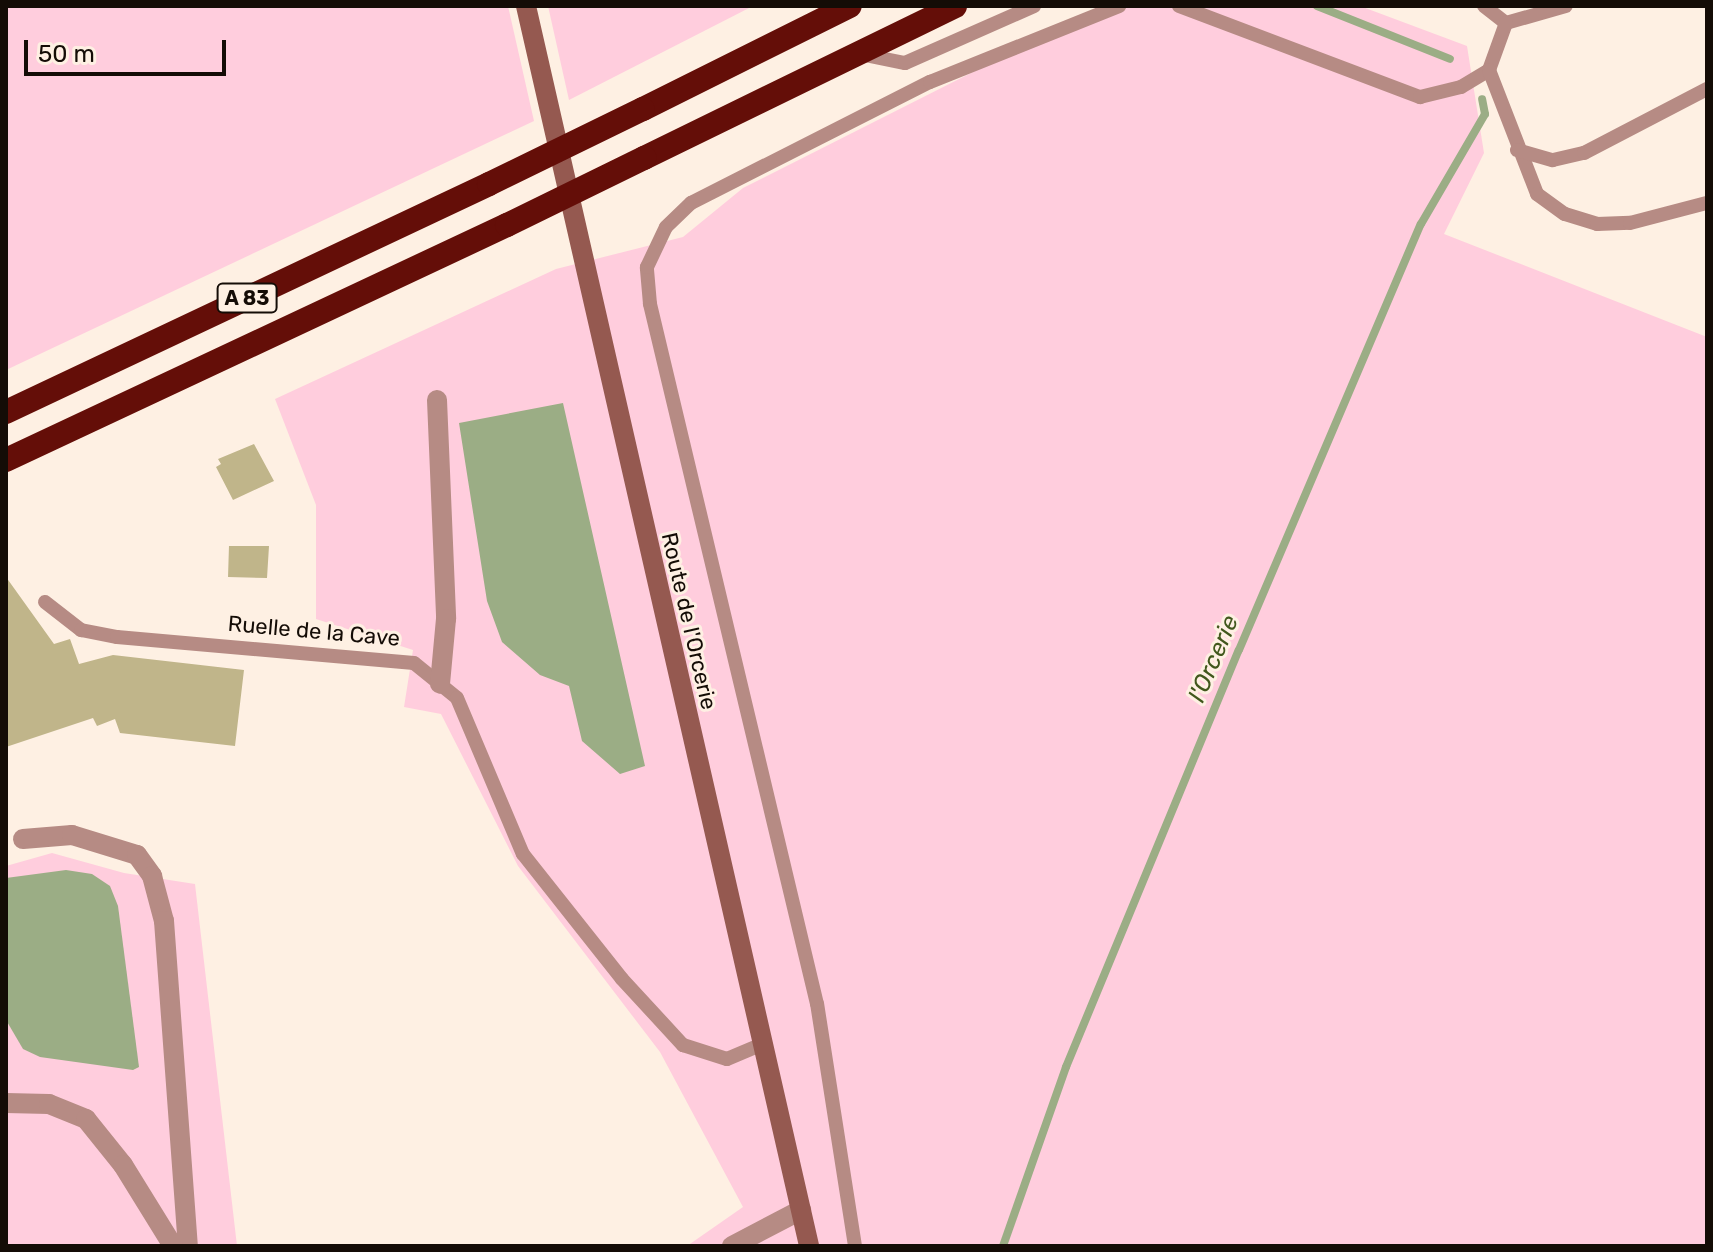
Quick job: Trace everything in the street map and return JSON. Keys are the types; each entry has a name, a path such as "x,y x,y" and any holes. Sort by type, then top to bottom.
{"highway":[{"name":"A 83","path":"6,412 489,184 850,6"},
{"name":"A 83","path":"6,460 507,225 955,6"}],"street":[{"name":"Route de l'Orcerie","path":"526,6 809,1246"},
{"path":"437,400 446,619 440,684"},
{"path":"23,839 72,835 137,855 152,876 164,921 188,1246"},
{"path":"6,1103 49,1104 86,1119 123,1165 173,1246"},
{"path":"732,1246 801,1210"}],"lane":[{"path":"860,54 905,63 1034,6"},
{"path":"855,1246 817,1004 650,304 647,267 666,227 691,203 930,82 1119,6"},
{"path":"1179,6 1420,97 1461,87 1489,70 1506,23"},
{"path":"1484,6 1506,23"},
{"path":"1506,23 1566,6"},
{"path":"1489,70 1517,150 1537,194 1565,214 1597,224 1630,223 1707,203"},
{"path":"1517,150 1553,160 1584,153 1707,89"},
{"name":"Ruelle de la Cave","path":"45,602 81,630 414,663 457,698 523,854 622,979 683,1045 727,1059 762,1044"}],"shaded area":[{"path":"6,6 508,6 534,121 6,370"},
{"path":"548,6 753,6 569,100"},
{"path":"1104,6 1360,6 1467,46 1484,153 1444,234 1707,337 1707,1246 687,1246 743,1207 660,1052 518,866 441,714 404,707 413,650 316,619 316,505 275,399 556,269 683,237 743,188"},
{"path":"563,403 645,766 620,774 582,741 569,686 540,675 502,642 487,601 459,423"},
{"path":"52,853 124,873 195,884 237,1246 6,1246 6,866"},
{"path":"66,870 92,874 110,886 118,906 139,1067 133,1070 40,1057 23,1049 6,1020 6,878"}],"building":[{"path":"254,444 274,481 233,500 216,467 221,464 218,459"},
{"path":"229,546 269,546 267,578 228,577"},
{"path":"6,577 54,644 70,639 79,664 113,655 244,670 235,746 120,733 115,719 97,726 93,718 6,747"}],"waterway":[{"name":"l'Orcerie","path":"1317,6 1450,59"},
{"name":"l'Orcerie","path":"1003,1246 1066,1067 1239,650 1421,224 1485,114 1482,99"}]}
